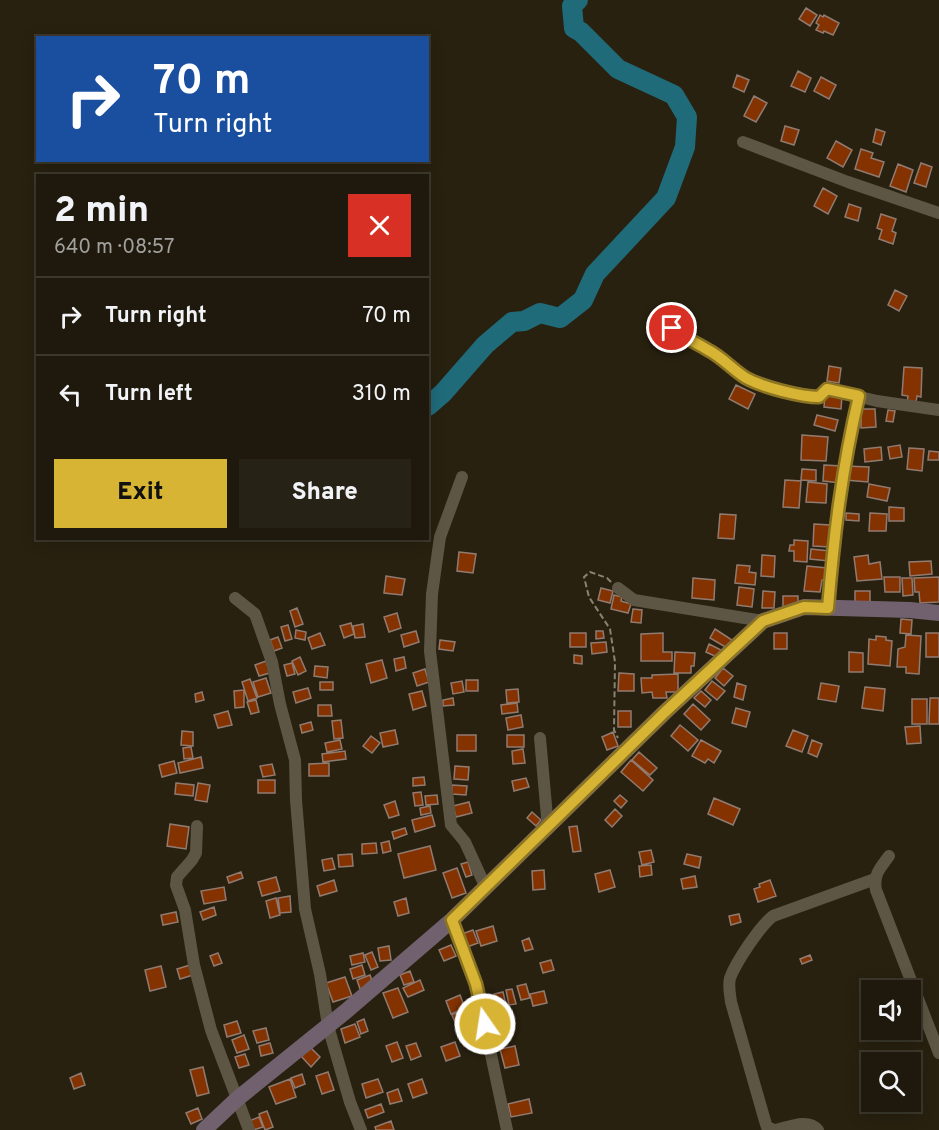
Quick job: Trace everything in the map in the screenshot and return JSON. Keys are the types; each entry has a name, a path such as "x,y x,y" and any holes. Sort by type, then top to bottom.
{"street":[{"path":"743,142 848,182 939,213"},
{"path":"659,318 685,339 707,349 747,378 785,391 819,397 827,389 939,410"},
{"path":"828,608 835,520 848,441 859,396"},
{"path":"462,477 440,537 432,594 430,651 451,825 465,842 486,888"},
{"path":"618,588 634,600 763,621"},
{"path":"236,598 253,610 272,662 280,704 295,760 305,909 320,974 328,1026 350,1102 361,1130"},
{"path":"204,1130 237,1099 328,1026 452,920 763,621 804,607 939,613"},
{"path":"540,738 548,828"},
{"path":"197,826 196,853 177,877 176,885 185,910 194,965 211,1030 249,1130"},
{"path":"818,1130 807,1123 776,1130 767,1127 731,1002 729,991 731,977 762,927 773,916 874,879 888,856"},
{"path":"874,879 876,890 939,1053"},
{"path":"452,920 476,984 507,1130"}],"path":[{"path":"618,588 607,578 590,572 584,577 589,597 610,629 615,662 614,730 626,751"}],"building":[{"path":"806,8 817,15 810,26 799,19"},
{"path":"820,15 839,23 833,35 816,30 819,25 816,23"},
{"path":"798,71 811,78 805,92 791,86"},
{"path":"737,75 749,80 744,92 733,87"},
{"path":"821,77 836,85 829,99 814,91"},
{"path":"754,96 767,103 756,122 744,116"},
{"path":"785,126 799,130 794,145 781,141"},
{"path":"876,129 885,132 881,145 873,142"},
{"path":"836,141 852,150 843,167 827,158"},
{"path":"861,149 873,153 871,158 884,162 879,177 855,169"},
{"path":"921,163 932,167 926,187 914,183"},
{"path":"898,164 913,170 906,192 890,186"},
{"path":"823,188 837,196 828,214 814,206"},
{"path":"849,204 861,208 858,221 845,217"},
{"path":"881,214 896,219 892,231 896,233 893,244 879,239 882,230 877,228"},
{"path":"895,290 907,296 899,311 888,305"},
{"path":"829,366 841,368 839,383 827,381"},
{"path":"904,367 922,368 921,397 917,396 916,402 907,402 908,396 902,395"},
{"path":"736,385 755,394 748,409 729,399"},
{"path":"825,394 842,396 841,409 824,407"},
{"path":"861,409 875,409 876,427 861,428"},
{"path":"888,410 895,411 893,422 886,421"},
{"path":"817,415 838,420 835,431 814,425"},
{"path":"802,435 828,437 826,461 801,460"},
{"path":"900,445 902,457 890,459 888,447"},
{"path":"881,447 882,460 865,462 864,449"},
{"path":"909,448 924,449 922,471 907,469"},
{"path":"929,451 939,452 939,460 928,460"},
{"path":"824,465 842,466 841,483 823,481"},
{"path":"846,466 869,467 868,482 845,480"},
{"path":"802,469 816,470 816,481 801,480"},
{"path":"785,480 801,481 799,508 783,507"},
{"path":"808,482 827,484 826,503 806,502"},
{"path":"869,484 890,488 887,501 867,497"},
{"path":"889,507 904,508 904,521 889,521"},
{"path":"846,513 859,514 859,521 846,520"},
{"path":"870,513 887,514 886,531 869,531"},
{"path":"720,514 736,515 734,539 718,538"},
{"path":"814,524 830,525 829,547 813,546"},
{"path":"794,540 808,541 807,562 794,561 794,551 789,551 790,545 794,545"},
{"path":"811,549 830,551 829,561 810,559"},
{"path":"459,552 476,554 473,573 457,571"},
{"path":"762,555 775,556 774,577 761,576"},
{"path":"868,555 869,564 880,562 882,579 857,581 854,557"},
{"path":"931,561 932,574 910,576 909,562"},
{"path":"737,565 750,566 749,572 756,573 755,585 735,583"},
{"path":"807,566 827,568 826,580 822,580 820,592 804,591"},
{"path":"386,576 405,579 402,595 384,593"},
{"path":"884,577 900,577 900,592 885,592"},
{"path":"939,577 939,602 920,603 919,592 915,592 914,578"},
{"path":"693,578 715,580 714,600 692,598"},
{"path":"902,578 912,578 913,595 903,596"},
{"path":"739,587 754,589 752,607 737,605"},
{"path":"601,588 613,591 610,603 598,600"},
{"path":"763,591 775,592 774,608 762,608"},
{"path":"855,591 870,591 870,605 855,605"},
{"path":"614,595 622,597 621,601 631,604 628,613 611,609"},
{"path":"783,596 798,596 798,607 783,607"},
{"path":"297,608 303,624 295,627 290,611"},
{"path":"633,609 642,610 641,623 631,622"},
{"path":"397,613 401,628 389,632 384,617"},
{"path":"901,619 912,620 911,634 900,633"},
{"path":"351,623 354,634 344,638 340,626"},
{"path":"363,624 365,637 355,638 353,626"},
{"path":"288,625 292,639 285,641 281,627"},
{"path":"715,629 732,640 727,648 710,638"},
{"path":"296,630 306,632 305,640 295,638"},
{"path":"416,631 419,642 404,647 401,635"},
{"path":"596,631 603,631 604,638 596,639"},
{"path":"320,633 325,645 312,649 308,638"},
{"path":"570,633 586,633 586,647 570,647"},
{"path":"663,633 663,652 672,652 672,661 641,661 641,634"},
{"path":"774,633 787,633 787,649 774,649"},
{"path":"926,633 939,633 939,657 926,657"},
{"path":"906,635 921,636 919,674 906,673 906,667 897,667 898,649 905,647"},
{"path":"876,636 886,637 886,640 892,641 890,666 868,664 869,639 876,640"},
{"path":"278,637 282,648 274,651 270,640"},
{"path":"440,640 455,642 453,651 439,649"},
{"path":"606,642 607,652 592,654 591,643"},
{"path":"709,644 721,650 717,657 706,652"},
{"path":"675,652 695,653 691,673 674,673"},
{"path":"849,652 863,653 863,672 849,672"},
{"path":"574,655 582,656 582,664 574,663"},
{"path":"300,657 306,671 298,675 292,661"},
{"path":"404,657 406,668 396,671 394,659"},
{"path":"382,660 387,678 371,683 366,664"},
{"path":"266,661 270,673 259,676 255,665"},
{"path":"292,663 295,674 287,676 284,665"},
{"path":"315,666 328,667 327,678 314,676"},
{"path":"723,668 733,676 724,686 715,678"},
{"path":"425,669 429,682 417,686 413,673"},
{"path":"619,673 634,674 634,691 618,691"},
{"path":"678,674 678,692 666,692 667,698 653,698 652,692 642,693 641,678 652,678 652,675"},
{"path":"266,678 271,693 258,697 253,682"},
{"path":"250,679 257,698 248,701 242,682"},
{"path":"466,680 478,680 478,691 466,691"},
{"path":"462,681 464,692 453,694 451,683"},
{"path":"712,681 725,691 717,700 705,690"},
{"path":"320,682 333,682 333,690 320,690"},
{"path":"737,683 746,686 743,700 734,697"},
{"path":"821,683 839,686 836,702 818,699"},
{"path":"865,687 885,689 883,711 862,708"},
{"path":"308,688 311,698 296,703 293,692"},
{"path":"518,689 519,702 507,703 506,690"},
{"path":"244,690 244,707 235,708 234,691"},
{"path":"422,691 426,706 413,710 409,694"},
{"path":"701,691 711,700 705,707 694,698"},
{"path":"202,692 204,700 196,702 195,694"},
{"path":"453,698 454,705 443,706 443,700"},
{"path":"930,698 939,698 939,724 929,724"},
{"path":"912,699 927,699 927,724 912,724"},
{"path":"256,700 259,712 251,714 247,702"},
{"path":"517,703 518,712 502,714 501,705"},
{"path":"693,704 710,720 701,730 684,714"},
{"path":"318,705 331,705 332,716 318,716"},
{"path":"736,708 750,712 746,727 732,723"},
{"path":"228,711 232,725 218,728 214,715"},
{"path":"618,711 631,711 631,727 618,727"},
{"path":"521,715 523,727 508,730 506,718"},
{"path":"341,720 343,738 334,739 332,721"},
{"path":"311,722 313,730 302,733 300,725"},
{"path":"680,725 698,740 688,751 671,736"},
{"path":"920,726 921,743 907,744 905,727"},
{"path":"395,730 398,744 383,747 380,733"},
{"path":"793,730 808,736 802,752 786,746"},
{"path":"182,731 193,732 193,746 181,745"},
{"path":"613,732 618,746 607,750 602,737"},
{"path":"457,735 476,735 476,751 457,751"},
{"path":"507,735 524,735 524,747 507,747"},
{"path":"371,736 380,743 372,753 363,746"},
{"path":"340,740 342,749 327,752 325,743"},
{"path":"701,740 721,751 714,763 708,759 705,763 692,756"},
{"path":"812,740 822,744 817,757 808,753"},
{"path":"191,747 193,758 184,759 183,748"},
{"path":"523,749 525,763 513,764 512,751"},
{"path":"345,751 346,759 323,762 322,754"},
{"path":"639,752 657,768 650,775 632,760"},
{"path":"201,757 203,768 180,773 178,763"},
{"path":"631,760 653,780 643,791 621,772"},
{"path":"174,761 177,773 162,777 159,765"},
{"path":"329,763 329,776 309,776 309,764"},
{"path":"272,764 275,775 263,777 260,766"},
{"path":"455,766 469,767 468,780 454,779"},
{"path":"424,777 425,785 413,786 413,778"},
{"path":"526,778 529,787 514,791 512,781"},
{"path":"258,780 275,780 275,793 258,793"},
{"path":"176,783 194,785 193,796 175,794"},
{"path":"198,783 210,785 207,802 195,800"},
{"path":"452,785 467,786 466,795 452,794"},
{"path":"421,792 423,805 415,806 413,793"},
{"path":"437,795 438,804 426,805 425,796"},
{"path":"620,795 627,801 621,808 614,801"},
{"path":"714,798 740,809 733,825 708,814"},
{"path":"395,801 399,815 389,818 384,805"},
{"path":"469,802 472,813 456,817 453,806"},
{"path":"430,806 431,813 421,815 420,808"},
{"path":"615,809 622,816 612,827 605,820"},
{"path":"532,812 541,820 536,826 527,818"},
{"path":"432,815 435,826 415,832 412,820"},
{"path":"170,824 189,827 186,849 167,846"},
{"path":"577,826 581,851 573,852 569,827"},
{"path":"405,828 407,834 394,839 392,832"},
{"path":"389,841 391,851 383,853 381,843"},
{"path":"376,843 377,853 362,854 362,844"},
{"path":"430,846 436,870 404,878 398,854"},
{"path":"651,850 654,862 642,865 639,852"},
{"path":"352,854 353,866 339,867 338,855"},
{"path":"687,854 701,857 699,868 684,864"},
{"path":"332,858 335,869 324,871 322,860"},
{"path":"468,862 472,875 466,877 461,864"},
{"path":"651,865 652,875 640,877 639,866"},
{"path":"457,868 466,893 452,898 443,873"},
{"path":"544,870 545,889 533,890 532,871"},
{"path":"610,870 615,887 599,892 595,874"},
{"path":"241,872 243,878 229,883 227,877"},
{"path":"695,876 697,887 683,889 681,879"},
{"path":"276,877 280,891 262,896 258,882"},
{"path":"334,880 337,891 320,896 317,886"},
{"path":"770,880 776,896 758,902 754,889 760,887 759,884"},
{"path":"224,887 226,900 204,904 201,891"},
{"path":"290,896 291,912 280,913 278,898"},
{"path":"276,898 280,915 270,918 266,901"},
{"path":"406,898 409,913 398,916 394,902"},
{"path":"214,907 216,915 203,920 200,912"},
{"path":"176,912 178,922 163,925 161,915"},
{"path":"739,914 741,922 731,925 729,916"},
{"path":"493,926 497,941 481,946 476,931"},
{"path":"473,930 478,943 467,947 462,934"},
{"path":"529,938 533,949 525,951 522,941"},
{"path":"451,945 456,956 444,961 439,950"},
{"path":"389,946 391,960 380,961 378,948"},
{"path":"372,952 378,967 371,970 365,955"},
{"path":"218,953 222,963 214,966 210,956"},
{"path":"363,953 365,962 352,965 350,956"},
{"path":"810,955 812,960 802,964 800,959"},
{"path":"551,960 554,970 543,973 540,963"},
{"path":"190,965 193,975 180,979 177,969"},
{"path":"362,965 365,975 353,979 350,969"},
{"path":"161,966 166,987 150,991 145,970"},
{"path":"410,971 414,982 404,985 400,975"},
{"path":"370,975 373,984 360,989 357,980"},
{"path":"345,977 352,996 333,1002 326,983"},
{"path":"420,980 424,990 408,997 403,988"},
{"path":"526,984 530,998 521,1000 517,986"},
{"path":"398,988 408,1012 393,1018 383,993"},
{"path":"512,989 516,1004 509,1005 506,990"},
{"path":"544,991 547,1003 533,1006 530,994"},
{"path":"503,992 507,1009 498,1011 494,994"},
{"path":"460,995 465,1008 451,1014 446,1001"},
{"path":"467,1009 472,1021 457,1027 452,1015"},
{"path":"364,1019 368,1031 361,1034 357,1022"},
{"path":"237,1021 241,1033 227,1037 224,1025"},
{"path":"355,1024 360,1037 345,1043 341,1029"},
{"path":"266,1028 269,1040 257,1043 253,1031"},
{"path":"244,1035 249,1049 237,1053 232,1040"},
{"path":"397,1042 403,1058 392,1062 386,1046"},
{"path":"455,1042 460,1056 446,1061 441,1047"},
{"path":"270,1043 273,1053 261,1056 259,1046"},
{"path":"416,1043 421,1056 411,1060 406,1046"},
{"path":"515,1046 519,1065 505,1068 500,1049"},
{"path":"310,1047 320,1057 311,1067 301,1056"},
{"path":"245,1054 249,1065 239,1068 235,1057"},
{"path":"203,1067 209,1093 197,1096 190,1070"},
{"path":"328,1072 334,1090 322,1094 316,1076"},
{"path":"81,1073 85,1085 74,1089 70,1078"},
{"path":"302,1074 305,1084 295,1088 291,1078"},
{"path":"290,1079 296,1097 276,1104 269,1087"},
{"path":"378,1079 383,1092 366,1098 362,1084"},
{"path":"422,1079 427,1093 413,1098 408,1084"},
{"path":"398,1089 402,1101 390,1104 387,1093"},
{"path":"529,1099 532,1113 511,1117 508,1104"},
{"path":"381,1104 384,1112 368,1118 365,1110"},
{"path":"198,1108 202,1119 191,1124 186,1113"},
{"path":"267,1111 273,1127 265,1130 259,1114"},
{"path":"259,1117 263,1127 253,1130 249,1121"},
{"path":"391,1121 394,1130 376,1130 375,1127"}],"waterway":[{"path":"429,405 443,393 485,345 512,322 524,321 540,313 560,318 583,300 595,274 666,198 685,147 687,117 674,95 618,69 581,32 574,28 572,6 578,0"}],"route":[{"path":"485,1024 476,984 452,920 665,712 763,621 804,607 828,608 835,520 848,441 859,396 827,389 819,397 810,397 747,378 707,349 685,339 672,328"}]}
